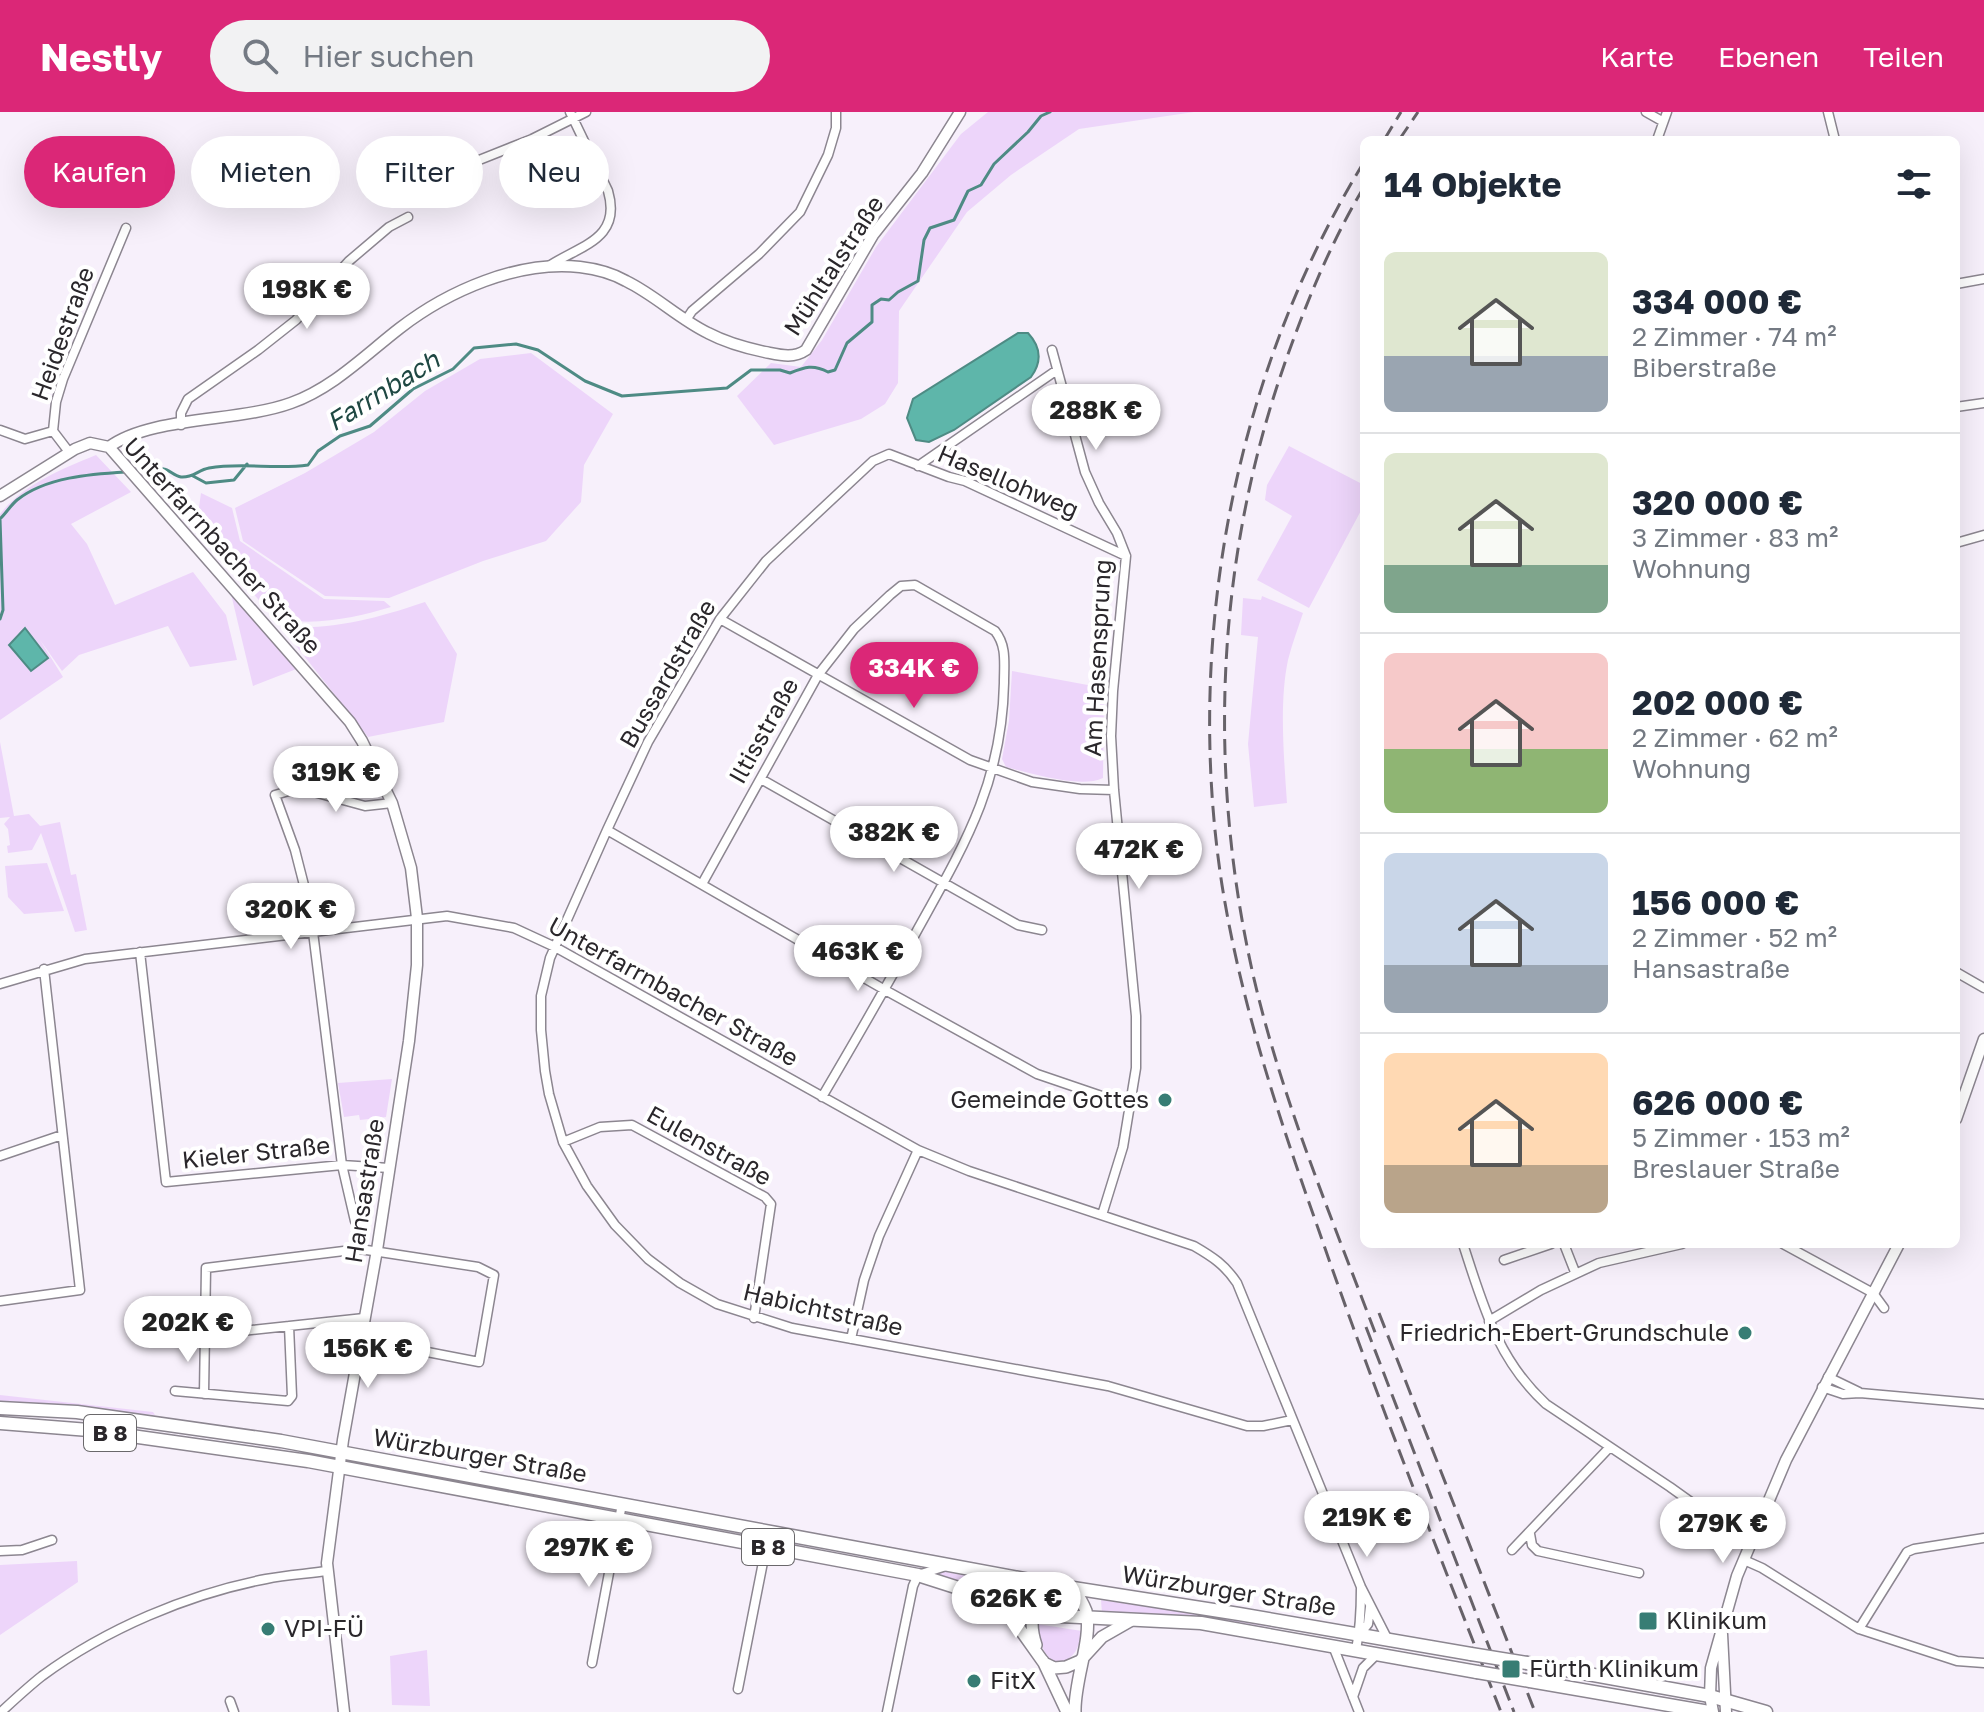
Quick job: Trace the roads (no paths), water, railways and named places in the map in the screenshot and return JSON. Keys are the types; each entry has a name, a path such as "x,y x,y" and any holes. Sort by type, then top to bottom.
{"main road":[{"name":"Würzburger Straße","path":"0,1408 77,1412 171,1424 341,1453 1073,1588 1710,1696 1726,1706 1766,1712"},
{"name":"Würzburger Straße","path":"0,1423 157,1438 340,1467 918,1575 1032,1611 1087,1619 1201,1623 1711,1712"},
{"path":"1057,1585 1043,1594 1032,1611 1032,1630 1067,1712"},
{"path":"1073,1588 1084,1605 1087,1619 1075,1692 1075,1712"},
{"path":"992,1599 1017,1625 1044,1663 1060,1668 1080,1661 1102,1637 1130,1621"}],"street":[{"path":"483,158 532,139 572,115 586,112"},
{"path":"686,320 692,311 782,232 800,212 828,155 836,128 836,112"},
{"name":"Mühltalstraße","path":"109,447 134,433 273,408 300,400 339,378 402,327 442,302 508,274 548,266 606,272 637,286 708,333 760,351 785,356 800,354 806,350 873,235 922,173 960,112"},
{"path":"1646,112 1662,121"},
{"path":"1658,136 1667,112"},
{"path":"1828,112 1834,136"},
{"path":"548,266 596,239 607,229 611,219 608,191 572,115"},
{"path":"181,425 181,413 188,399 287,327 349,261 389,227 408,217"},
{"name":"Heidestraße","path":"69,452 53,431 56,402 126,228"},
{"path":"1960,280 1984,279"},
{"name":"Am Hasensprung","path":"1052,350 1085,472 1126,556 1111,736 1136,1016 1136,1068 1123,1147 1102,1215"},
{"path":"918,466 1057,370"},
{"path":"1960,406 1984,403"},
{"path":"0,430 25,439 53,431"},
{"name":"Unterfarrnbacher Straße","path":"0,496 69,452 90,443 109,447 350,722 392,803 411,868 417,918 447,916 497,923 555,947 918,1150 969,1171 1194,1246 1227,1268 1255,1325 1361,1587 1388,1640"},
{"name":"Hasellohweg","path":"873,461 889,454 965,481 1126,556"},
{"name":"Bussardstraße","path":"555,947 648,742 720,619 766,561 873,461"},
{"path":"1960,542 1984,535"},
{"name":"Iltisstraße","path":"702,884 818,675 854,629 901,586 915,585 995,631 1003,641 1003,705 992,769"},
{"path":"720,619 970,760 1032,782 1114,790"},
{"path":"822,1097 943,884 976,820 992,769"},
{"path":"761,779 1018,925 1042,930"},
{"path":"355,1221 342,1165 314,932 295,850 275,795 299,788 365,806 392,803"},
{"path":"607,830 1037,1074 1131,1106"},
{"path":"0,984 85,959 417,918"},
{"name":"Hansastraße","path":"344,1712 327,1571 341,1453 377,1250 414,999 417,918"},
{"name":"Habichtstraße","path":"555,947 545,972 541,1030 549,1094 563,1142 587,1186 615,1225 648,1259 680,1283 717,1304 754,1318 1108,1386 1247,1426 1292,1420"},
{"name":"Kieler Straße","path":"140,952 166,1182 342,1165 389,1168"},
{"path":"0,1301 80,1290 44,969"},
{"path":"1960,974 1984,988"},
{"path":"1960,1108 1984,1039"},
{"name":"Eulenstraße","path":"563,1142 600,1127 632,1125 765,1197 771,1204 754,1318"},
{"path":"0,1156 62,1135"},
{"path":"851,1339 864,1280 879,1236 918,1150"},
{"path":"1464,1248 1504,1355 1530,1390 1751,1545"},
{"path":"1504,1260 1539,1248"},
{"path":"1566,1248 1575,1272"},
{"path":"1489,1321 1575,1272 1620,1257 1663,1248"},
{"path":"1790,1248 1873,1293 1884,1308"},
{"path":"1711,1712 1711,1668 1732,1590 1744,1560 1786,1460 1897,1248"},
{"path":"204,1394 206,1268 360,1249 478,1267 494,1275 479,1362 360,1339"},
{"path":"205,1335 364,1318"},
{"path":"175,1391 288,1401 292,1396 289,1326"},
{"path":"1825,1382 1843,1394 1984,1404"},
{"path":"1512,1550 1609,1448"},
{"path":"592,1663 622,1504"},
{"path":"1530,1534 1532,1545 1538,1551 1639,1573"},
{"path":"1859,1629 1907,1552 1984,1538"},
{"path":"0,1551 22,1550 52,1540"},
{"path":"738,1689 766,1547"},
{"path":"1744,1560 1762,1568 1859,1629 1957,1661 1984,1663"},
{"name":"Würzburger Straße","path":"918,1575 951,1566"},
{"path":"1,1712 48,1672 142,1619 201,1597 265,1579 327,1571"},
{"path":"887,1712 909,1598 918,1575"},
{"name":"Unterfarrnbacher Straße","path":"1359,1635 1361,1587"},
{"path":"1359,1635 1368,1624 1370,1604"},
{"path":"1722,1633 1726,1706"},
{"name":"Würzburger Straße","path":"1356,1650 1359,1635"},
{"path":"1332,1646 1359,1712"},
{"path":"1353,1697 1363,1668 1378,1654"},
{"path":"230,1701 234,1712"}],"waterway":[{"name":"Farrnbach","path":"133,471 161,469 185,477 222,466 308,465 318,451 340,436 370,426 413,389 453,369 474,348 516,344 538,350 585,381 622,396 727,388 751,370 790,373 809,367 828,372 835,370 847,343 872,322 872,305 881,299 889,300 918,281 924,240 930,228 954,220 968,191 981,185 994,164 1041,116 1050,112"},
{"name":"Farrnbach","path":"193,476 206,483 234,480 247,464"},
{"path":"154,481 164,469"},
{"name":"Farrnbach","path":"0,619 3,610 0,519 17,500 41,486 84,476 126,472"}],"railway":[{"path":"1386,136 1401,112"},
{"path":"1402,136 1418,112"},
{"path":"1360,169 1319,244 1282,330 1252,419 1230,511 1216,604 1210,698 1212,792 1230,929 1250,1017 1276,1103 1362,1352 1501,1712"},
{"path":"1360,194 1315,285 1266,422 1247,499 1234,576 1226,655 1225,734 1228,813 1237,892 1252,970 1277,1063 1308,1155 1376,1335"},
{"path":"1379,1313 1535,1712"},
{"path":"1366,1327 1514,1712"}],"place":[{"name":"Gemeinde Gottes","path":"1165,1100"},
{"name":"Friedrich-Ebert-Grundschule","path":"1745,1333"},
{"name":"Klinikum","path":"1648,1621"},
{"name":"VPI-FÜ","path":"268,1629"},
{"name":"Fürth Klinikum","path":"1511,1669"},
{"name":"FitX","path":"974,1681"}]}
